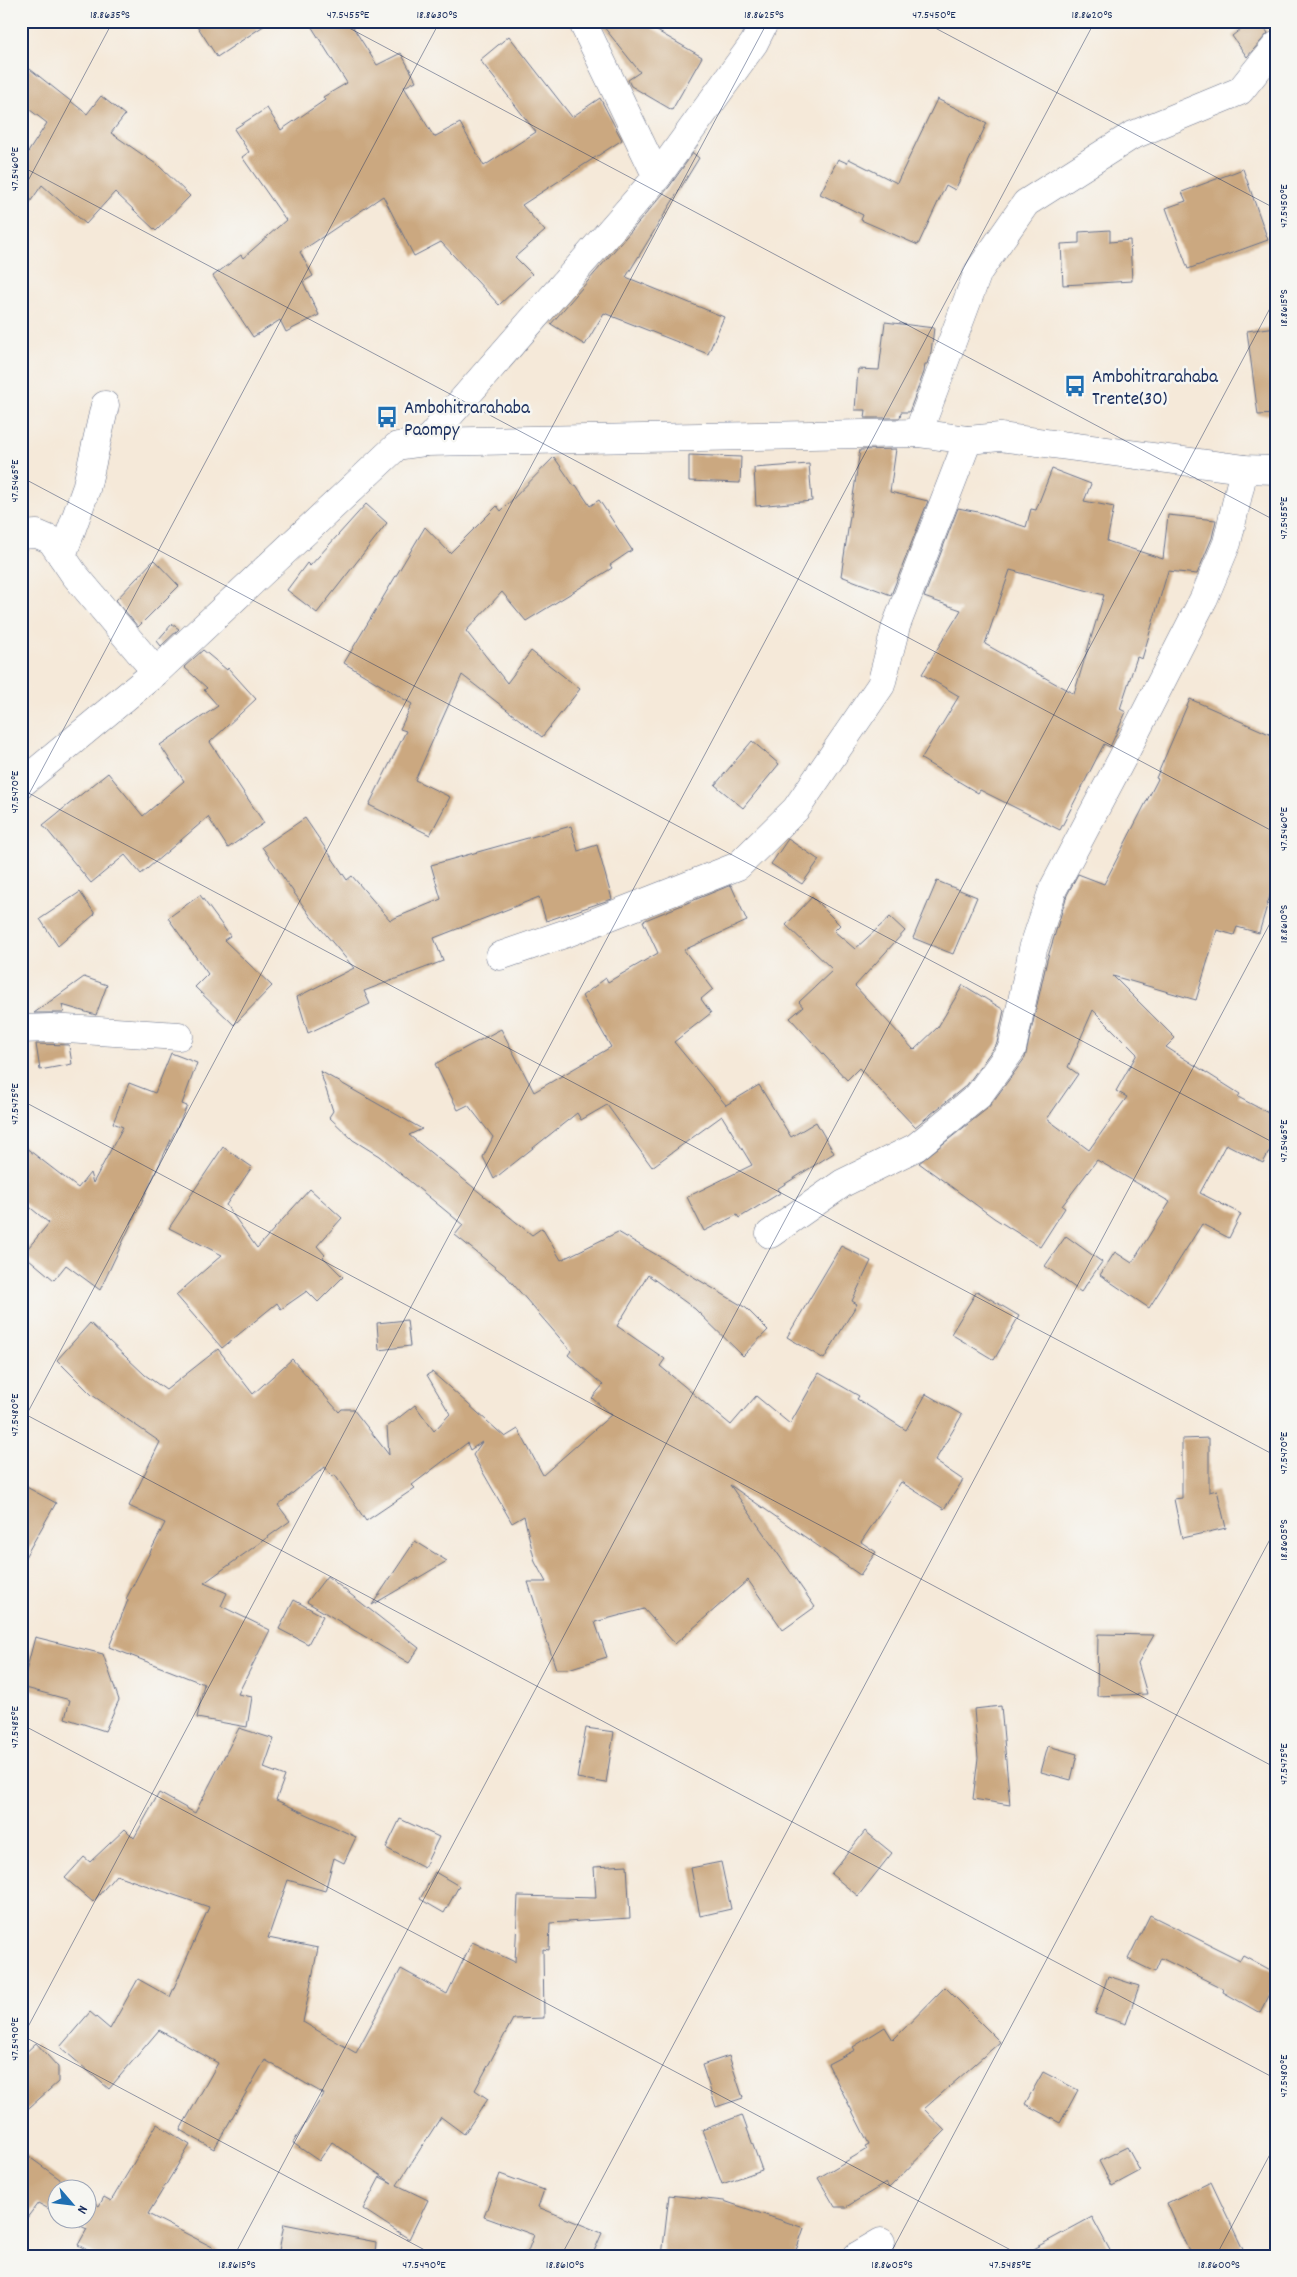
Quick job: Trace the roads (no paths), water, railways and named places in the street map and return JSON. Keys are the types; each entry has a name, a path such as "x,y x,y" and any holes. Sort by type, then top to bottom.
{"street":[{"path":"582,21 657,177"},
{"path":"426,442 657,177 754,43 765,21"},
{"path":"918,433 978,272 1026,202 1131,136 1240,91 1276,46"},
{"path":"62,556 86,489 105,405"},
{"path":"21,784 156,672 396,446 426,442 918,433 968,440 1000,437 1244,469 1276,470"},
{"path":"500,956 567,933 738,866 796,809 882,685 896,626 968,440"},
{"path":"770,1234 843,1183 916,1147 978,1096 1012,1049 1033,949 1053,889 1204,598 1227,543 1244,469"},
{"path":"21,535 37,534 51,540 74,574 156,672"},
{"path":"21,1029 50,1028 179,1036"},
{"path":"857,2256 881,2242"}],"place":[{"name":"Ambohitrarahaba Trente(30)","path":"1075,386"},
{"name":"Ambohitrarahaba Paompy","path":"387,417"}]}
